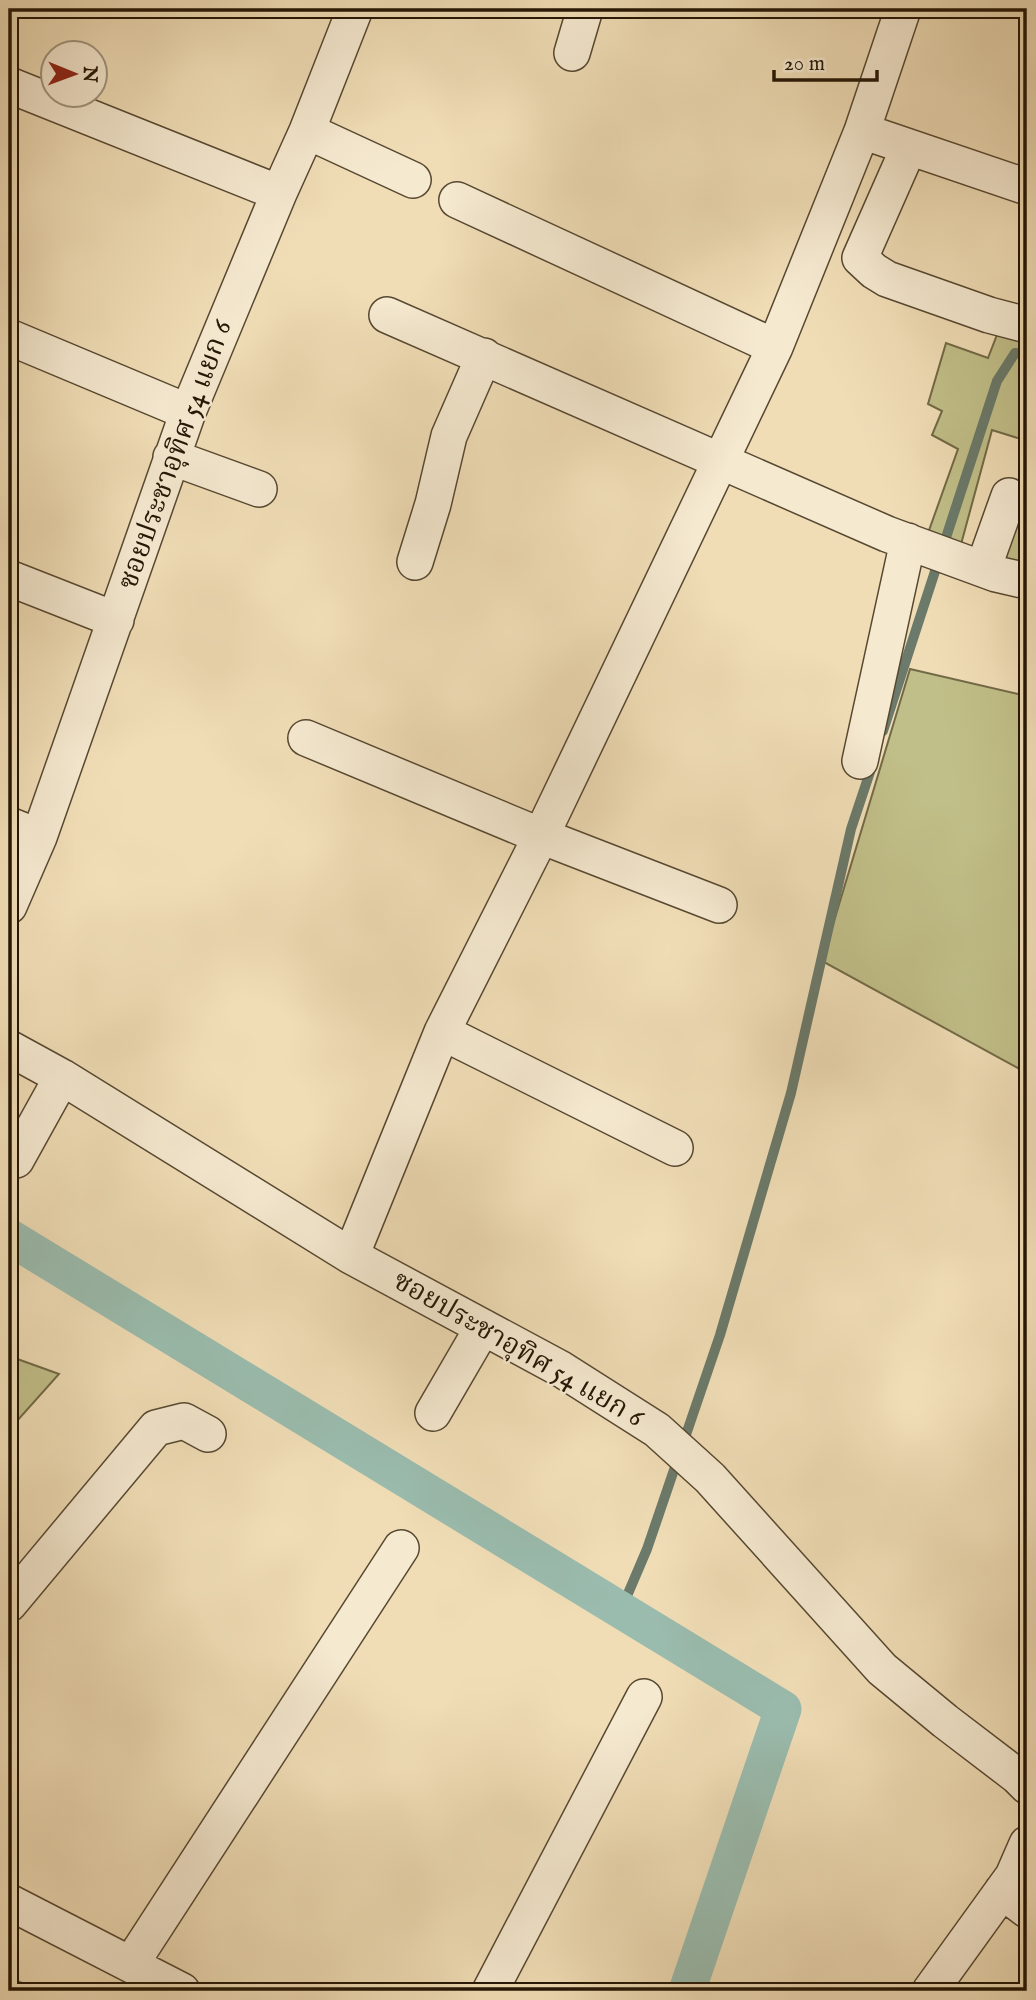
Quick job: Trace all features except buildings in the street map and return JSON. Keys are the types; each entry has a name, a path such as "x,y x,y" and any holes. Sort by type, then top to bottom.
{"street":[{"name":"ซอยประชาอุทิศ 54 แยก 6","path":"9,906 24,831 116,620 188,412 307,131 355,9"},
{"path":"572,53 585,9"},
{"path":"351,1256 442,1032 541,836 775,347 862,131 902,9"},
{"path":"9,85 279,193"},
{"path":"307,131 413,180"},
{"path":"862,131 1027,187"},
{"path":"909,147 860,258 887,279 989,315 1027,325"},
{"path":"457,200 775,347"},
{"path":"387,315 720,462 914,544 1027,581"},
{"path":"9,337 188,412"},
{"path":"415,562 433,504 449,436 484,356"},
{"path":"171,457 259,489"},
{"path":"973,565 1009,496"},
{"path":"860,761 914,544"},
{"path":"9,579 116,620"},
{"path":"306,738 541,836 719,905"},
{"path":"442,1032 675,1148"},
{"name":"ซอยประชาอุทิศ 54 แยก 6","path":"9,1048 62,1077 351,1256 561,1369 657,1430 710,1478 882,1669 1027,1786"},
{"path":"16,1160 62,1077"},
{"path":"433,1413 483,1327"},
{"path":"9,1604 156,1427 184,1421 208,1434"},
{"path":"131,1964 401,1548"},
{"path":"490,1991 645,1697"},
{"path":"929,1991 1014,1901 1013,1876 1027,1844"},
{"path":"9,1902 182,1991"}],"shaded area":[{"path":"1000,327 1027,336 1027,441 992,430 960,548 927,536 958,449 932,435 942,411 928,404 946,343 988,358"},
{"path":"1024,492 1027,493 1027,574 1003,568"},
{"path":"910,669 1027,696 1027,1073 822,961"},
{"path":"9,1356 59,1374 9,1430"},
{"path":"9,1977 39,1991 9,1991"}],"waterway":[{"path":"883,731 997,381 1015,353 1027,354"},
{"path":"621,1610 647,1549 720,1335 791,1093 851,829 873,763"},
{"path":"9,1237 783,1709 687,1991"}]}
